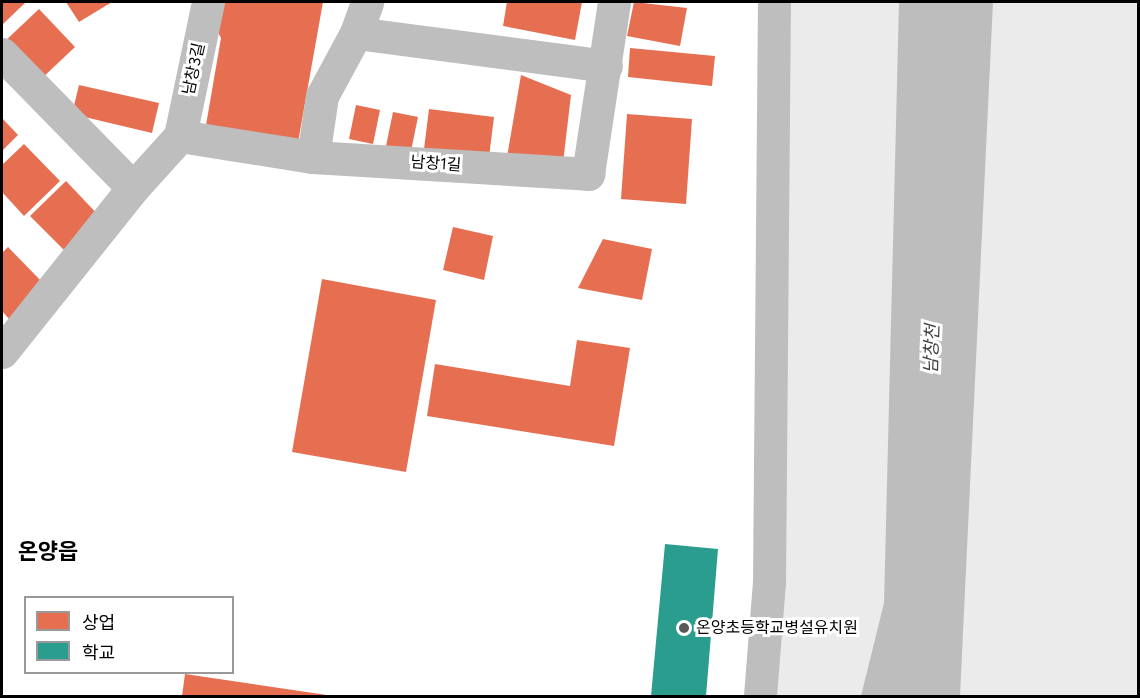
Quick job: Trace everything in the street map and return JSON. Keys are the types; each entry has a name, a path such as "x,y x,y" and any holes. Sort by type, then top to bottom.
{"street":[{"name":"남창3길","path":"180,136 208,2"},
{"path":"313,157 322,96 356,33 367,2"},
{"name":"남창1길","path":"180,136 313,157 588,174 614,2"},
{"path":"760,696 768,582 774,2"},
{"path":"356,33 606,66"},
{"path":"2,54 133,188"},
{"path":"2,352 133,188 180,136"}],"shaded area":[{"path":"776,2 1138,2 1138,696 760,696"}],"water":[{"name":"남창천","path":"899,2 993,2 960,696 861,696 884,603"}],"building: 상업":[{"path":"2,2 26,2 2,25"},
{"path":"66,2 112,2 79,22"},
{"path":"218,2 323,2 297,148 205,131 221,38 214,24"},
{"path":"507,2 582,2 575,40 503,26"},
{"path":"634,2 687,8 680,46 627,36"},
{"path":"39,9 75,47 39,81 3,43"},
{"path":"630,48 715,56 712,86 628,77"},
{"path":"521,75 571,95 563,163 507,157"},
{"path":"79,85 159,103 152,133 72,114"},
{"path":"356,105 380,110 373,144 349,139"},
{"path":"429,109 494,117 489,157 424,149"},
{"path":"393,112 418,117 411,151 386,146"},
{"path":"627,114 692,119 686,204 621,199"},
{"path":"2,118 18,135 2,151"},
{"path":"24,144 60,181 24,216 2,192 2,165"},
{"path":"66,181 102,219 67,253 30,216"},
{"path":"453,227 493,236 484,280 443,270"},
{"path":"603,239 652,249 642,300 578,288"},
{"path":"8,247 44,284 9,319 2,311 2,253"},
{"path":"322,279 436,300 406,472 292,452"},
{"path":"577,340 630,348 614,446 427,416 435,364 570,386"},
{"path":"185,674 327,695 327,696 182,696"}],"building: 학교":[{"path":"665,544 718,549 706,696 651,696"}],"place":[{"name":"온양초등학교병설유치원","path":"684,628"}],"district":[{"name":"온양읍","path":"48,552"}]}
